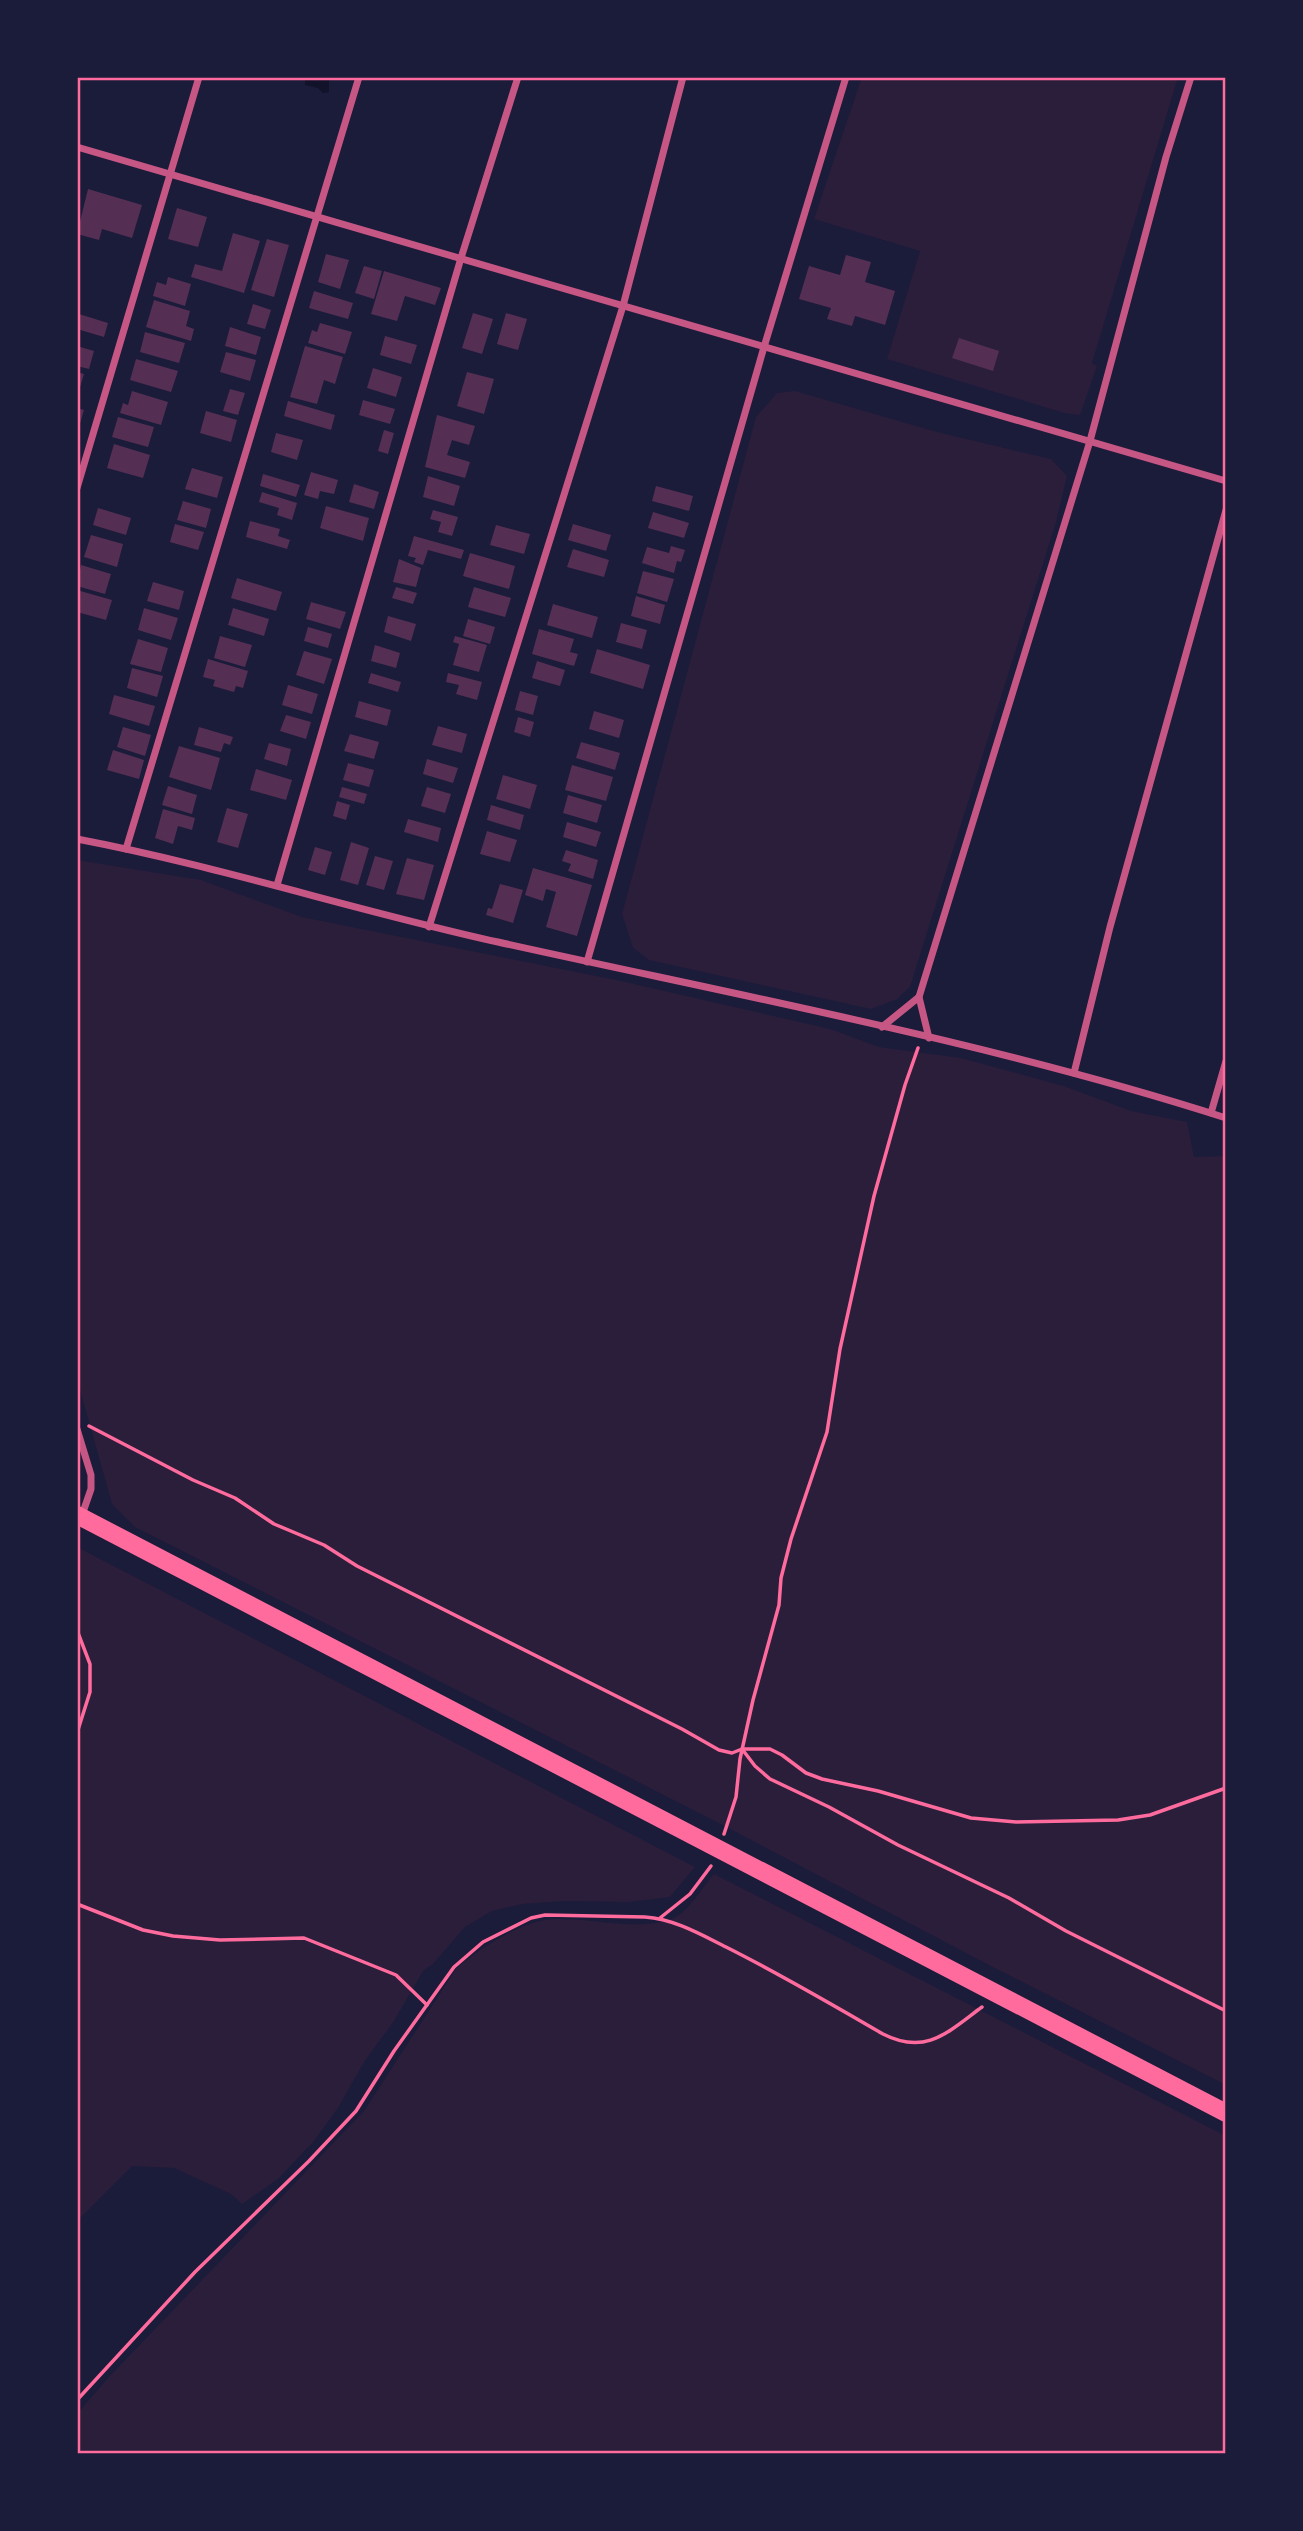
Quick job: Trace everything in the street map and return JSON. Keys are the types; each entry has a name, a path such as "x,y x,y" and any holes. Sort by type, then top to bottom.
{"highway":[{"path":"79,1516 1226,2113"}],"street":[{"path":"77,488 199,77"},
{"path":"126,849 359,77"},
{"path":"277,885 461,258 518,77"},
{"path":"429,927 623,306 683,77"},
{"path":"587,962 764,347 846,77"},
{"path":"926,1037 919,997 1090,441 1166,157 1191,77"},
{"path":"77,147 1226,481"},
{"path":"1074,1073 1110,927 1152,784 1226,510"},
{"path":"77,839 277,885 429,927 926,1037 1074,1073 1226,1118"},
{"path":"882,1027 919,997"},
{"path":"1211,1113 1226,1061"},
{"path":"77,1429 91,1475 92,1489 79,1516"}],"path":[{"path":"660,1918 691,1894 722,1852 725,1830 736,1797 753,1699 779,1605 781,1578 791,1539 827,1432 840,1349 874,1196 905,1085 926,1037"},
{"path":"86,1424 193,1480 235,1498 274,1524 324,1545 357,1566 719,1750 732,1753 743,1749 770,1749 806,1773 822,1779 878,1791 971,1818 1016,1822 1118,1820 1139,1817 1226,1788"},
{"path":"77,1630 90,1664 90,1692 77,1732"},
{"path":"743,1749 755,1766 770,1779 830,1807 898,1846 1009,1898 1066,1931 1226,2011"},
{"path":"77,1904 143,1930 173,1936 220,1940 304,1938 396,1975 427,2005"},
{"path":"77,2400 195,2272 309,2161 356,2111 454,1967 471,1950 502,1931 531,1918 545,1915 660,1918 668,1923 682,1925 775,1971 899,2042 910,2044 933,2040 998,1996"}],"shaded area":[{"path":"305,77 329,79 329,92 323,93 318,88 305,85"},
{"path":"862,77 1178,77 1092,363 1097,366 1080,415 1064,413 887,359 920,251 814,219"},
{"path":"795,391 937,432 1051,459 1067,476 1056,522 910,987 897,999 871,1009 649,960 633,948 622,914 756,417 777,393"},
{"path":"77,860 201,880 302,917 621,981 830,1029 879,1047 961,1058 1064,1086 1131,1111 1187,1122 1194,1157 1226,1156 1226,2085 987,1964 715,1821 135,1527 112,1504 77,1379"},
{"path":"77,1547 695,1867 670,1897 629,1902 564,1901 522,1904 492,1911 465,1927 433,1964 423,1971 394,2021 364,2062 338,2108 314,2141 278,2179 242,2204 231,2194 174,2168 132,2166 77,2221"},
{"path":"714,1874 1226,2136 1226,2454 77,2454 77,2414 108,2378 364,2111 456,1969 498,1939 522,1927 545,1920 632,1924 665,1921 683,1912"}],"building":[{"path":"88,189 142,205 132,238 102,229 99,240 77,234"},
{"path":"177,208 207,217 198,247 168,239"},
{"path":"233,233 260,241 244,293 191,277 195,264 222,271"},
{"path":"267,239 289,245 274,297 251,290"},
{"path":"326,254 349,260 340,289 318,282"},
{"path":"846,255 871,262 865,282 895,291 885,325 855,316 852,326 827,319 831,308 799,299 809,266 840,275"},
{"path":"364,266 382,271 374,299 355,293"},
{"path":"384,271 441,288 435,305 405,296 397,321 371,314"},
{"path":"168,277 191,284 185,306 153,296 157,282 166,285"},
{"path":"314,291 353,303 348,319 309,308"},
{"path":"154,300 190,311 186,326 194,329 191,341 146,327"},
{"path":"253,304 271,310 265,329 247,324"},
{"path":"473,313 493,319 482,354 462,348"},
{"path":"506,313 527,319 518,350 497,344"},
{"path":"79,314 108,323 104,337 77,329"},
{"path":"320,323 352,332 345,354 308,343 312,330 317,332"},
{"path":"230,327 261,337 256,355 225,346"},
{"path":"145,332 185,343 179,363 140,352"},
{"path":"385,336 417,345 411,364 380,355"},
{"path":"959,338 999,351 993,371 952,358"},
{"path":"77,346 94,351 89,369 77,366"},
{"path":"305,346 343,357 335,384 324,380 317,404 290,397"},
{"path":"226,352 256,360 250,381 220,372"},
{"path":"136,359 178,371 171,392 130,380"},
{"path":"373,368 402,377 396,397 367,388"},
{"path":"77,372 84,374 78,394 77,394"},
{"path":"467,372 494,379 484,414 457,406"},
{"path":"230,389 245,393 238,415 223,411"},
{"path":"132,391 168,402 161,425 120,413 123,403 128,405"},
{"path":"363,400 395,409 390,424 359,415"},
{"path":"288,401 335,415 331,430 284,416"},
{"path":"77,408 84,410 79,427 77,426"},
{"path":"206,411 237,420 231,442 200,433"},
{"path":"437,415 475,426 469,445 452,440 447,455 470,462 465,478 425,467"},
{"path":"118,417 154,427 148,447 112,437"},
{"path":"384,430 394,433 388,454 378,451"},
{"path":"276,433 303,440 297,460 271,452"},
{"path":"114,444 150,455 143,478 107,468"},
{"path":"192,468 223,477 217,498 185,489"},
{"path":"311,472 338,480 334,494 320,491 318,499 304,495"},
{"path":"263,474 300,485 296,497 260,486"},
{"path":"428,476 460,486 454,506 423,497"},
{"path":"354,484 379,492 374,509 349,502"},
{"path":"656,486 693,496 689,511 652,501"},
{"path":"262,492 297,503 292,520 277,515 279,508 259,502"},
{"path":"183,501 211,509 206,528 177,520"},
{"path":"326,506 369,518 363,541 320,528"},
{"path":"98,508 131,518 126,535 93,525"},
{"path":"433,510 458,517 452,536 438,532 441,522 430,519"},
{"path":"653,512 689,523 684,538 648,528"},
{"path":"250,521 280,529 278,536 290,540 287,549 246,537"},
{"path":"175,524 204,532 198,550 170,542"},
{"path":"573,524 611,535 606,551 568,540"},
{"path":"496,525 530,534 524,554 490,545"},
{"path":"91,535 123,544 117,567 84,557"},
{"path":"414,536 464,550 461,559 428,550 423,565 414,562 416,558 408,556"},
{"path":"671,546 685,550 681,562 677,561 674,573 642,563 647,547 669,553"},
{"path":"573,549 609,560 604,577 567,567"},
{"path":"470,553 515,566 509,589 463,576"},
{"path":"399,559 421,568 416,587 393,582"},
{"path":"81,565 111,574 105,594 77,586"},
{"path":"643,571 674,579 667,602 637,593"},
{"path":"237,578 282,592 276,611 231,598"},
{"path":"153,582 184,591 179,610 147,601"},
{"path":"396,587 417,593 413,604 392,598"},
{"path":"474,587 511,598 505,617 468,607"},
{"path":"77,590 112,600 106,620 77,612"},
{"path":"636,596 665,605 660,624 631,616"},
{"path":"311,602 346,612 340,629 306,619"},
{"path":"553,604 598,617 592,638 547,625"},
{"path":"144,608 178,618 171,640 138,630"},
{"path":"233,608 269,619 264,636 228,625"},
{"path":"388,616 416,624 411,641 384,632"},
{"path":"468,619 495,627 490,644 463,636"},
{"path":"621,623 647,630 642,649 616,642"},
{"path":"308,627 332,634 328,648 304,641"},
{"path":"539,629 574,639 570,652 578,654 574,666 532,654"},
{"path":"220,636 252,645 245,667 214,658"},
{"path":"455,636 487,645 479,672 453,665 459,644 453,642"},
{"path":"138,639 168,648 161,672 130,664"},
{"path":"375,645 400,653 396,668 371,661"},
{"path":"597,649 650,665 643,689 590,673"},
{"path":"304,651 332,659 324,684 296,675"},
{"path":"208,659 248,671 243,688 236,686 234,692 213,686 215,680 203,677"},
{"path":"537,661 565,670 560,686 532,678"},
{"path":"132,668 163,676 157,697 127,688"},
{"path":"371,673 401,682 398,692 368,683"},
{"path":"448,673 482,682 477,700 456,694 459,685 446,682"},
{"path":"288,685 318,694 312,714 282,705"},
{"path":"520,691 538,696 533,715 515,710"},
{"path":"114,695 155,706 149,726 109,714"},
{"path":"359,701 391,710 387,726 355,717"},
{"path":"594,711 624,720 619,738 589,729"},
{"path":"286,715 311,722 306,739 280,731"},
{"path":"518,717 534,722 530,737 514,732"},
{"path":"438,726 467,734 462,753 432,745"},
{"path":"123,727 151,735 145,756 117,747"},
{"path":"199,727 233,737 230,745 224,743 221,752 194,745"},
{"path":"350,734 379,742 374,759 344,751"},
{"path":"581,742 620,753 615,770 576,758"},
{"path":"269,743 291,749 287,766 264,759"},
{"path":"179,746 220,758 211,790 169,777"},
{"path":"113,750 144,760 139,779 107,770"},
{"path":"427,759 458,768 453,783 423,774"},
{"path":"348,763 374,770 369,787 343,780"},
{"path":"572,765 613,777 606,801 565,790"},
{"path":"256,769 292,780 286,800 250,790"},
{"path":"503,775 537,785 530,809 496,799"},
{"path":"168,786 197,795 192,814 162,805"},
{"path":"342,787 367,794 364,804 339,797"},
{"path":"427,787 451,794 445,813 421,806"},
{"path":"568,795 602,805 597,823 563,813"},
{"path":"337,801 350,805 346,820 333,816"},
{"path":"491,805 524,815 520,830 487,820"},
{"path":"227,808 248,814 238,848 217,842"},
{"path":"163,809 195,818 192,830 178,826 173,844 155,838"},
{"path":"408,819 441,828 438,842 404,832"},
{"path":"567,822 601,832 596,847 563,837"},
{"path":"487,831 517,840 510,862 480,854"},
{"path":"351,842 369,848 358,885 340,880"},
{"path":"315,847 332,852 325,875 308,870"},
{"path":"566,850 598,860 593,879 568,871 571,864 562,861"},
{"path":"375,856 393,861 384,890 366,885"},
{"path":"407,858 434,865 424,900 396,894"},
{"path":"533,868 592,885 577,936 546,927 556,892 546,889 543,901 525,895"},
{"path":"500,884 523,890 513,923 486,915 488,908 492,909"}]}
